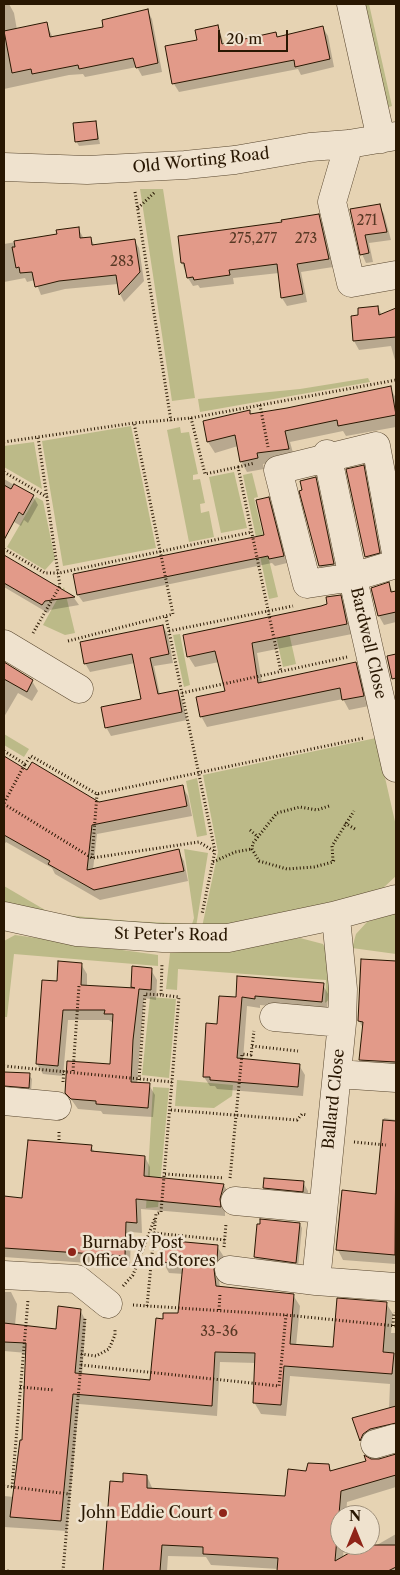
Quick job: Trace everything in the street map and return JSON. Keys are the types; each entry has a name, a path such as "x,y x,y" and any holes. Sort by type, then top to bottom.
{"street":[{"path":"351,4 388,138"},
{"name":"Old Worting Road","path":"4,167 87,170 131,168 235,160 310,147 388,138"},
{"path":"349,144 332,202 351,283 396,275"},
{"name":"Bardwell Close","path":"396,553 376,446 328,456 278,470 307,584 353,576 396,564"},
{"name":"Bardwell Close","path":"328,456 369,652 396,768"},
{"path":"12,649 79,689"},
{"name":"St Peter's Road","path":"4,916 77,932 163,938 228,938 333,916 396,899"},
{"name":"Ballard Close","path":"316,1281 342,1023 343,989 333,916"},
{"path":"264,1023 342,1023"},
{"path":"337,1074 396,1078"},
{"path":"4,1101 57,1106"},
{"path":"230,1198 322,1209"},
{"path":"225,1268 316,1281 395,1287"},
{"path":"17,1276 77,1279 98,1296"}],"path":[{"path":"131,168 170,421"},
{"path":"4,442 134,423 191,418 396,380 396,382"},
{"path":"260,405 268,451"},
{"path":"191,418 205,474 262,462"},
{"path":"68,641 173,614 134,423"},
{"path":"12,649 60,586 38,437"},
{"path":"238,467 281,672"},
{"path":"4,472 47,498"},
{"path":"4,549 45,574 59,574 252,532"},
{"path":"169,631 298,605"},
{"path":"166,617 214,851 198,937"},
{"path":"182,693 369,652"},
{"path":"214,851 199,842 92,858 4,803 31,756 97,794 388,733"},
{"path":"4,751 25,764"},
{"path":"92,858 97,794"},
{"path":"252,849 258,837 276,813 300,807 317,810 329,806"},
{"path":"252,849 259,861 287,869 314,867 334,860 332,846 354,811"},
{"path":"345,823 355,829"},
{"path":"250,830 258,837"},
{"path":"212,862 236,852 252,849"},
{"path":"161,995 163,938"},
{"path":"73,1072 79,986"},
{"path":"63,1571 81,1354 98,1296 133,1275 156,1214 161,1212 171,1110 178,997 146,994 139,1080"},
{"path":"219,1310 225,1268 225,1240 242,1054 251,1055 252,1046 264,1023"},
{"path":"252,1046 298,1050"},
{"path":"4,1066 172,1082"},
{"path":"171,1110 297,1120 302,1114 309,1115"},
{"path":"345,1142 386,1145"},
{"path":"165,1174 230,1198"},
{"path":"147,1306 156,1214"},
{"path":"154,1233 225,1240"},
{"path":"12,1486 20,1387 17,1276"},
{"path":"98,1296 147,1306 286,1315 396,1326"},
{"path":"81,1354 96,1356 109,1349 115,1335 115,1319 98,1296"},
{"path":"80,1365 279,1386 286,1315"},
{"path":"20,1387 54,1390"},
{"path":"4,1486 69,1494"},
{"path":"4,1571 10,1571"}],"shaded area":[{"path":"364,4 369,4 392,106 389,107 385,100"},
{"path":"140,189 163,189 195,398 172,401"},
{"path":"368,378 370,382 200,412 198,399 300,389"},
{"path":"131,426 156,548 63,566 42,441"},
{"path":"180,427 181,433 189,432 198,474 193,475 193,480 200,479 205,503 200,504 201,513 209,511 214,537 189,542 167,430"},
{"path":"34,442 42,489 4,467 4,446"},
{"path":"234,472 247,528 221,533 209,477"},
{"path":"252,473 258,497 254,498 278,597 269,599 243,475"},
{"path":"36,497 43,501 55,559 45,570 7,547"},
{"path":"64,587 75,633 65,635 43,625"},
{"path":"285,615 296,664 283,667 272,618"},
{"path":"180,634 190,685 184,687 173,635"},
{"path":"4,734 29,749 24,757 4,745"},
{"path":"376,738 396,826 396,876 381,890 242,924 202,927 218,852 203,775"},
{"path":"197,778 207,835 197,837 186,781"},
{"path":"184,849 208,853 196,927 119,926 53,917 4,904 4,886 52,914 192,924 194,918"},
{"path":"396,913 396,954 352,948 356,934 367,922"},
{"path":"15,935 158,955 158,966 14,954 7,1017 4,1017 4,941"},
{"path":"300,938 323,944 334,965 332,997 325,1003 326,980 178,969 177,990 166,989 170,953 227,949"},
{"path":"150,997 176,999 169,1078 142,1075"},
{"path":"177,1080 233,1085 232,1096 214,1108 175,1106"},
{"path":"153,1087 169,1088 158,1207 146,1208"}],"building":[{"path":"148,9 158,63 136,68 133,58 79,69 78,65 32,74 31,69 12,73 4,31 47,22 50,37 103,27 102,20"},
{"path":"218,25 222,44 276,32 277,37 323,26 330,59 295,67 294,60 172,84 165,46 197,40 195,30"},
{"path":"96,121 98,139 75,142 73,123"},
{"path":"380,204 387,232 365,235 369,253 360,255 350,209"},
{"path":"319,214 329,259 297,264 303,294 281,298 277,264 229,270 230,275 194,280 193,277 187,278 184,263 181,263 178,236 282,222 281,220"},
{"path":"79,227 80,238 91,237 92,245 135,239 140,272 119,295 116,275 59,281 35,287 32,272 20,273 19,267 16,268 12,247 15,247 14,241 57,234 56,230"},
{"path":"378,306 379,315 396,308 396,337 353,341 351,316 358,315 358,308"},
{"path":"391,386 396,415 338,426 337,420 285,431 289,449 257,453 258,458 240,462 235,435 207,442 203,421 250,410 250,414 287,408"},
{"path":"364,465 380,553 365,557 346,469"},
{"path":"316,477 334,564 319,566 299,491 302,490 300,481"},
{"path":"14,484 34,495 23,515 19,512 4,540 4,485 11,489"},
{"path":"269,497 284,556 269,559 268,556 77,595 73,574 264,535 256,500"},
{"path":"4,555 75,597 45,601 42,605 4,583"},
{"path":"389,582 391,592 396,591 396,612 378,616 371,588"},
{"path":"341,595 347,624 252,643 258,683 356,662 364,696 342,700 340,688 200,717 196,697 225,691 215,651 187,657 183,635 321,606 327,604 326,597"},
{"path":"163,625 169,654 150,658 158,694 178,690 182,712 105,728 101,707 141,699 132,654 84,664 80,642"},
{"path":"396,654 396,678 392,679 387,656"},
{"path":"4,662 33,680 27,692 4,679"},
{"path":"4,756 27,770 32,762 99,802 183,785 187,806 92,825 87,870 179,849 184,871 94,890 48,864 50,861 4,835"},
{"path":"361,959 396,961 396,1062 359,1060 363,1022 358,1021"},
{"path":"58,961 82,963 81,985 135,988 131,987 132,966 152,968 151,990 139,989 133,1040 131,1082 150,1083 148,1108 96,1104 96,1101 71,1099 65,1093 67,1061 110,1064 113,1014 104,1014 105,1010 63,1010 58,1066 36,1064 42,980 57,981"},
{"path":"237,976 324,983 322,1002 255,996 255,999 242,997 237,1058 300,1064 298,1087 210,1080 210,1077 203,1077 206,1023 217,1024 219,996 236,997"},
{"path":"4,1072 30,1073 29,1088 4,1086"},
{"path":"383,1120 396,1121 395,1255 336,1250 342,1190 376,1194"},
{"path":"28,1140 92,1145 91,1151 145,1156 144,1176 224,1184 220,1199 221,1207 136,1199 137,1223 126,1222 125,1256 4,1248 4,1196 22,1198"},
{"path":"264,1178 304,1181 303,1192 263,1188"},
{"path":"260,1219 300,1223 296,1263 254,1257 257,1224 260,1224"},
{"path":"163,1240 218,1245 214,1269 216,1286 294,1294 290,1344 333,1347 337,1298 387,1302 383,1352 394,1353 392,1374 284,1366 281,1405 253,1403 255,1353 215,1352 212,1406 73,1394 61,1521 10,1517 20,1440 22,1440 26,1343 4,1342 4,1323 56,1329 58,1306 81,1309 75,1373 150,1380 156,1318 163,1319 163,1313 178,1313 183,1264 162,1262"},
{"path":"396,1406 396,1423 370,1429 363,1434 360,1441 352,1418"},
{"name":"John Eddie Court","path":"396,1454 396,1475 341,1491 340,1505 330,1505 330,1555 336,1555 335,1561 346,1555 380,1555 380,1545 396,1545 396,1567 388,1571 277,1571 278,1558 203,1554 203,1547 162,1545 160,1571 103,1571 110,1481 123,1482 123,1473 147,1475 147,1488 285,1496 288,1469 306,1471 308,1463 329,1464 330,1471 366,1461 364,1455 371,1459 379,1459"}],"place":[{"name":"Burnaby Post Office And Stores","path":"72,1252"},
{"name":"John Eddie Court","path":"223,1513"}]}
